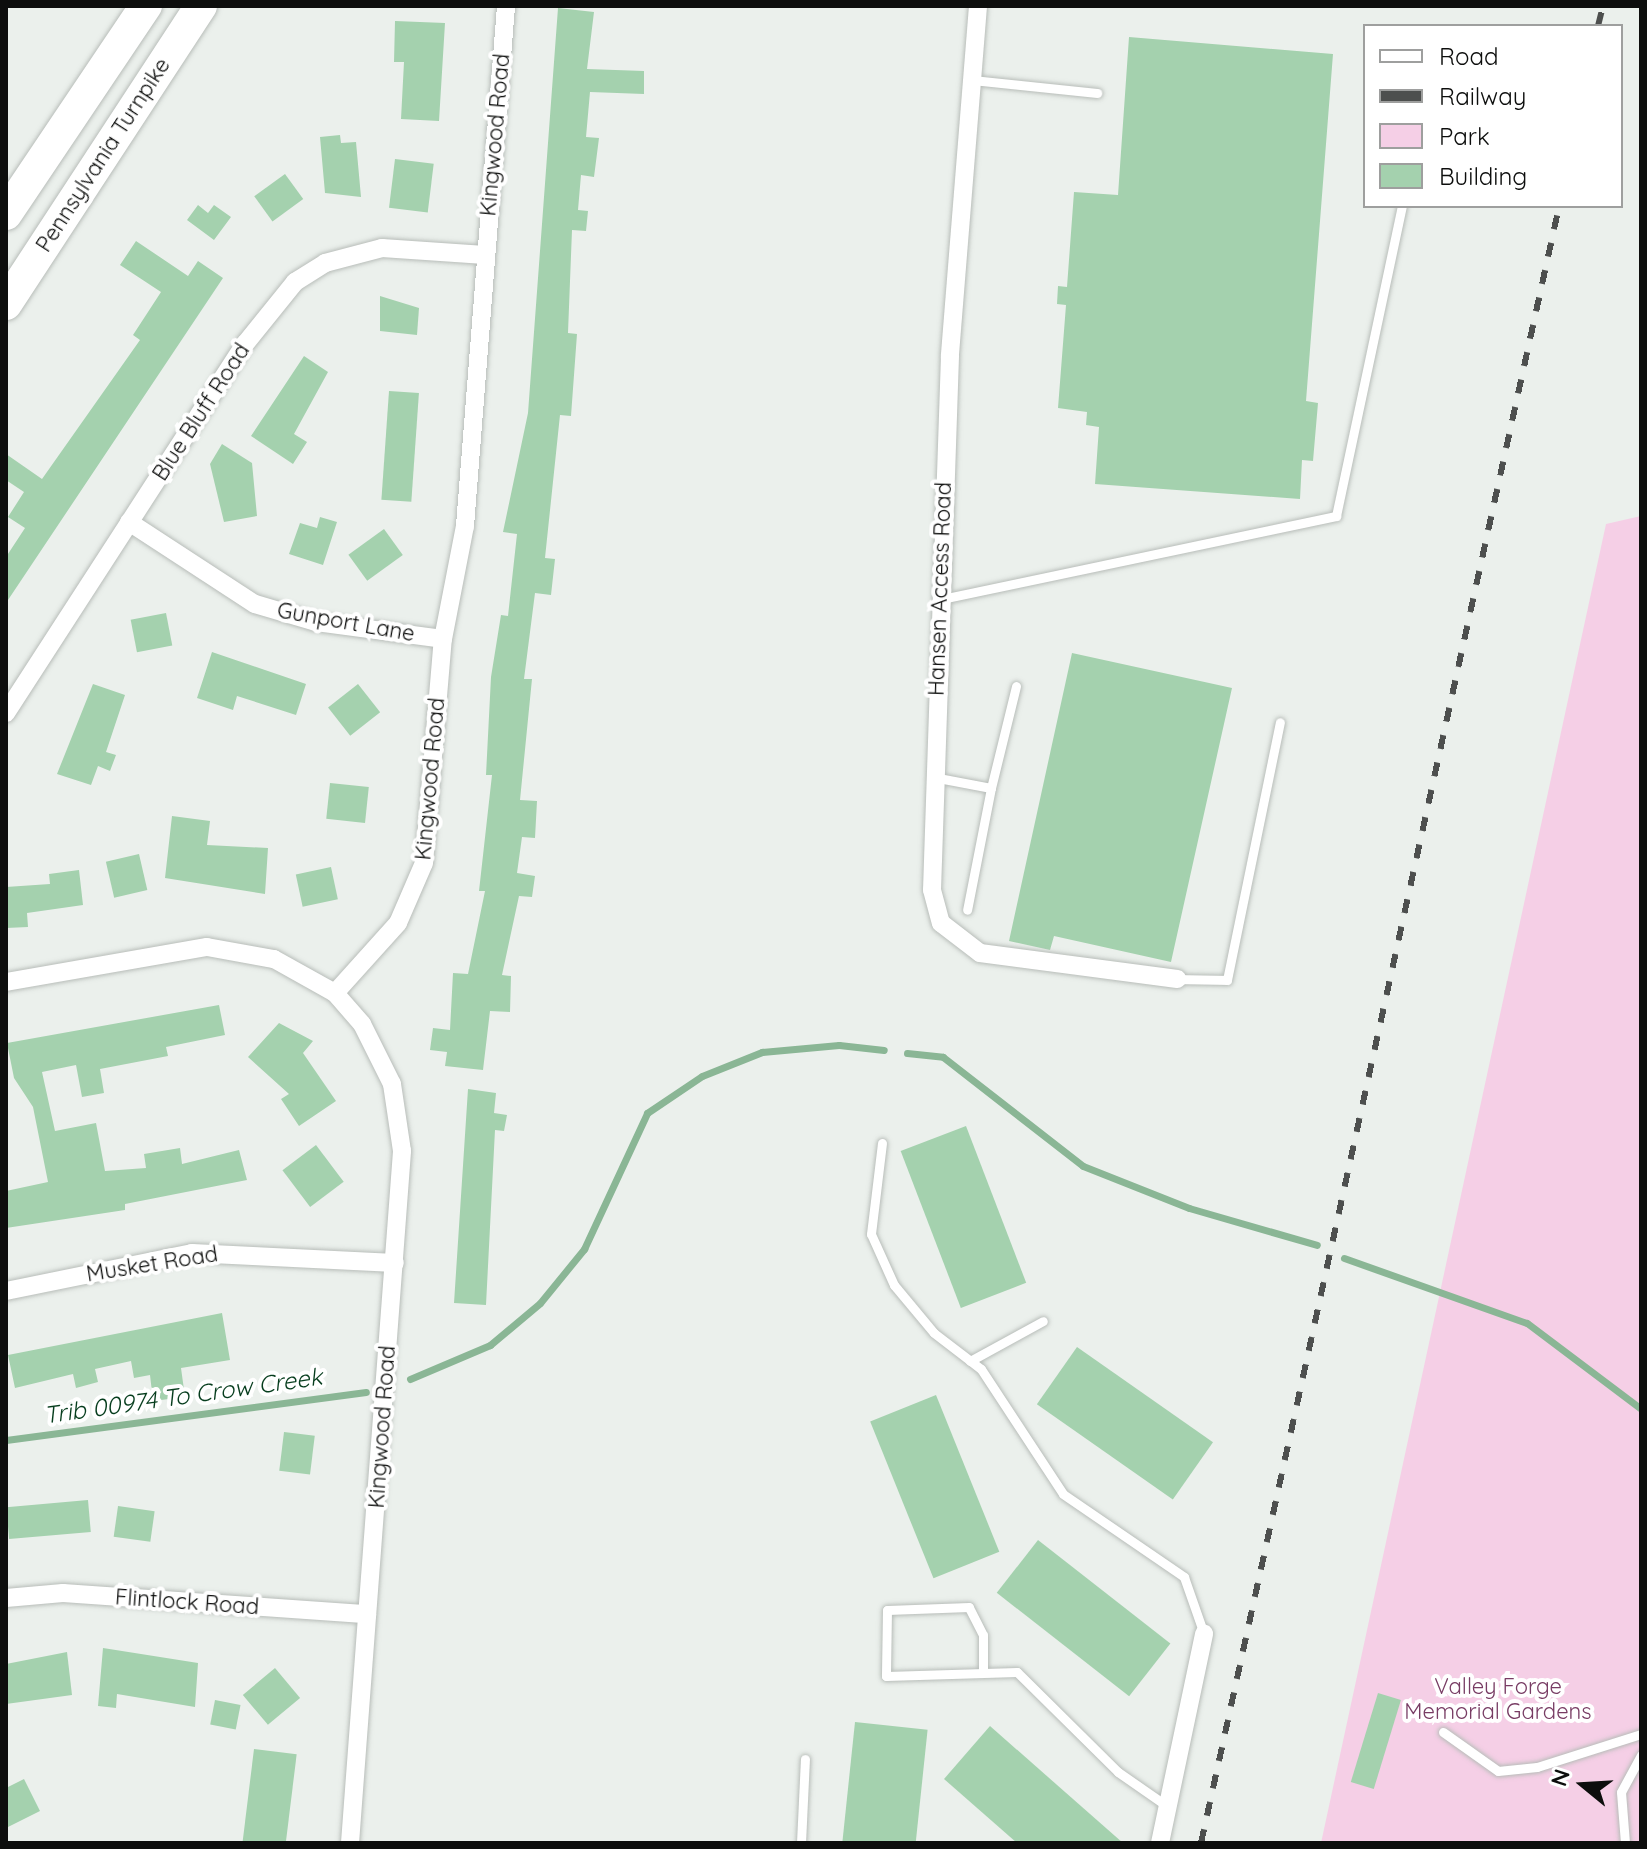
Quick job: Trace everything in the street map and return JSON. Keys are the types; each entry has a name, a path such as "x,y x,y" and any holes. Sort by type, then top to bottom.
{"highway":[{"name":"Pennsylvania Turnpike","path":"6,214 146,6"},
{"name":"Pennsylvania Turnpike","path":"6,304 201,6"}],"street":[{"name":"Kingwood Road","path":"350,1843 395,1263 400,1116 379,1054 335,993 398,923 424,863 443,639 465,526 506,6"},
{"name":"Hansen Access Road","path":"978,6 939,599 932,890 941,923 957,941 1022,962 1177,979"},
{"name":"Blue Bluff Road","path":"6,713 245,344 295,282 325,263 382,248 485,255"},
{"name":"Gunport Lane","path":"129,522 255,604 316,622 443,639"},
{"path":"6,982 207,947 274,959 335,993"},
{"name":"Musket Road","path":"6,1291 192,1253 395,1263"},
{"name":"Flintlock Road","path":"6,1598 63,1593 367,1614"},
{"path":"1160,1843 1204,1634"}],"lane":[{"path":"972,80 1097,93"},
{"path":"939,599 1336,516 1402,208"},
{"path":"967,910 991,788 1016,686"},
{"path":"1177,979 1227,980 1280,722"},
{"path":"933,777 991,788"},
{"path":"882,1143 870,1209 880,1261 912,1312 970,1361 1063,1494 1184,1577 1204,1634"},
{"path":"970,1361 1043,1321"},
{"path":"983,1668 983,1635 969,1607 887,1610 886,1676 983,1668 1017,1672 1118,1772 1167,1806"},
{"path":"1443,1732 1498,1771 1537,1767 1641,1734"},
{"path":"1625,1843 1621,1792 1641,1755"},
{"path":"801,1843 805,1759"}],"green space":[{"name":"Valley Forge Memorial Gardens","path":"1641,516 1641,1843 1321,1843 1606,524"}],"building":[{"path":"558,8 594,12 587,69 644,71 644,94 590,92 586,137 599,138 594,177 581,175 578,210 588,211 586,231 572,230 568,333 577,334 571,416 560,415 545,558 555,559 551,595 535,593 524,679 532,679 520,800 537,801 535,838 522,837 517,873 535,876 532,897 519,896 502,975 511,976 510,1012 490,1011 483,1070 445,1066 447,1052 430,1050 433,1028 450,1030 453,973 468,974 485,891 479,891 492,775 486,775 491,677 501,615 508,616 517,534 503,532 528,413"},
{"path":"395,21 445,23 439,121 401,119 404,62 394,62"},
{"path":"1129,37 1333,54 1306,401 1318,403 1313,461 1302,460 1300,499 1095,484 1099,427 1086,425 1087,412 1058,408 1066,305 1057,304 1058,286 1067,287 1074,192 1118,195"},
{"path":"340,135 341,143 356,142 361,197 325,193 320,137"},
{"path":"395,159 434,164 428,212 389,208"},
{"path":"285,174 303,199 272,221 254,196"},
{"path":"198,205 208,213 214,205 231,217 214,240 187,220"},
{"path":"136,241 188,276 198,261 223,278 6,603 6,557 25,528 8,517 24,492 6,480 6,454 42,479 140,340 133,335 161,292 120,265"},
{"path":"380,296 419,308 417,335 380,331"},
{"path":"304,356 328,372 294,434 307,442 293,464 251,436"},
{"path":"389,391 419,393 411,502 381,500"},
{"path":"222,444 252,463 257,516 224,522 210,464"},
{"path":"320,517 337,522 323,565 289,554 300,523 317,528"},
{"path":"384,529 403,555 367,581 348,555"},
{"path":"166,613 172,645 137,652 131,620"},
{"path":"212,652 306,684 296,715 237,696 233,710 197,698"},
{"path":"1072,653 1232,688 1171,962 1054,936 1050,950 1009,941"},
{"path":"93,684 125,695 106,752 116,755 110,771 98,766 91,785 57,774"},
{"path":"358,684 380,712 350,736 328,707"},
{"path":"330,783 369,787 365,823 326,819"},
{"path":"172,816 210,821 207,845 268,848 265,894 165,878"},
{"path":"139,854 147,890 114,898 106,862"},
{"path":"331,867 338,899 303,907 296,874"},
{"path":"79,870 83,905 27,913 28,927 6,928 6,887 50,884 49,874"},
{"path":"219,1005 225,1035 166,1047 168,1056 100,1069 104,1093 82,1097 76,1065 42,1072 55,1131 96,1123 105,1171 146,1168 144,1154 180,1148 182,1164 239,1150 247,1180 125,1204 125,1210 6,1228 6,1191 48,1182 33,1107 14,1078 7,1043"},
{"path":"279,1023 313,1041 303,1053 336,1101 299,1126 281,1099 289,1094 248,1057"},
{"path":"468,1089 496,1093 494,1113 507,1115 504,1131 495,1130 486,1305 454,1303"},
{"path":"966,1126 1026,1283 961,1308 901,1151"},
{"path":"316,1145 344,1182 310,1207 282,1170"},
{"path":"222,1313 230,1360 181,1368 185,1397 153,1401 150,1375 134,1378 131,1361 95,1369 98,1382 76,1388 73,1374 15,1388 8,1355"},
{"path":"1077,1347 1213,1442 1173,1500 1037,1404"},
{"path":"936,1395 999,1552 933,1578 870,1422"},
{"path":"284,1432 315,1436 310,1474 279,1471"},
{"path":"88,1500 91,1532 9,1539 6,1507"},
{"path":"118,1506 155,1511 150,1542 114,1537"},
{"path":"1038,1540 1170,1643 1129,1696 997,1593"},
{"path":"103,1648 198,1663 195,1707 117,1694 116,1708 98,1706"},
{"path":"67,1652 72,1695 6,1704 6,1664"},
{"path":"275,1668 300,1698 268,1725 243,1695"},
{"path":"1378,1693 1401,1700 1374,1789 1351,1782"},
{"path":"215,1700 241,1705 236,1730 210,1725"},
{"path":"855,1722 928,1730 916,1843 842,1842"},
{"path":"990,1726 1123,1843 1017,1843 944,1779"},
{"path":"254,1749 297,1754 286,1843 242,1843"},
{"path":"24,1779 40,1811 6,1828 6,1788"}],"waterway":[{"name":"Trib 00974 To Crow Creek","path":"410,1379 490,1345 540,1303 584,1249 647,1113 702,1076 762,1052 839,1045 884,1050"},
{"name":"Trib 00974 To Crow Creek","path":"907,1053 943,1057 1083,1166 1189,1208 1317,1245"},
{"name":"Trib 00974 To Crow Creek","path":"1344,1258 1527,1323 1641,1409"},
{"name":"Trib 00974 To Crow Creek","path":"6,1440 366,1392"}],"railway":[{"path":"1598,24 1603,6"},
{"path":"1201,1843 1559,208"}]}
